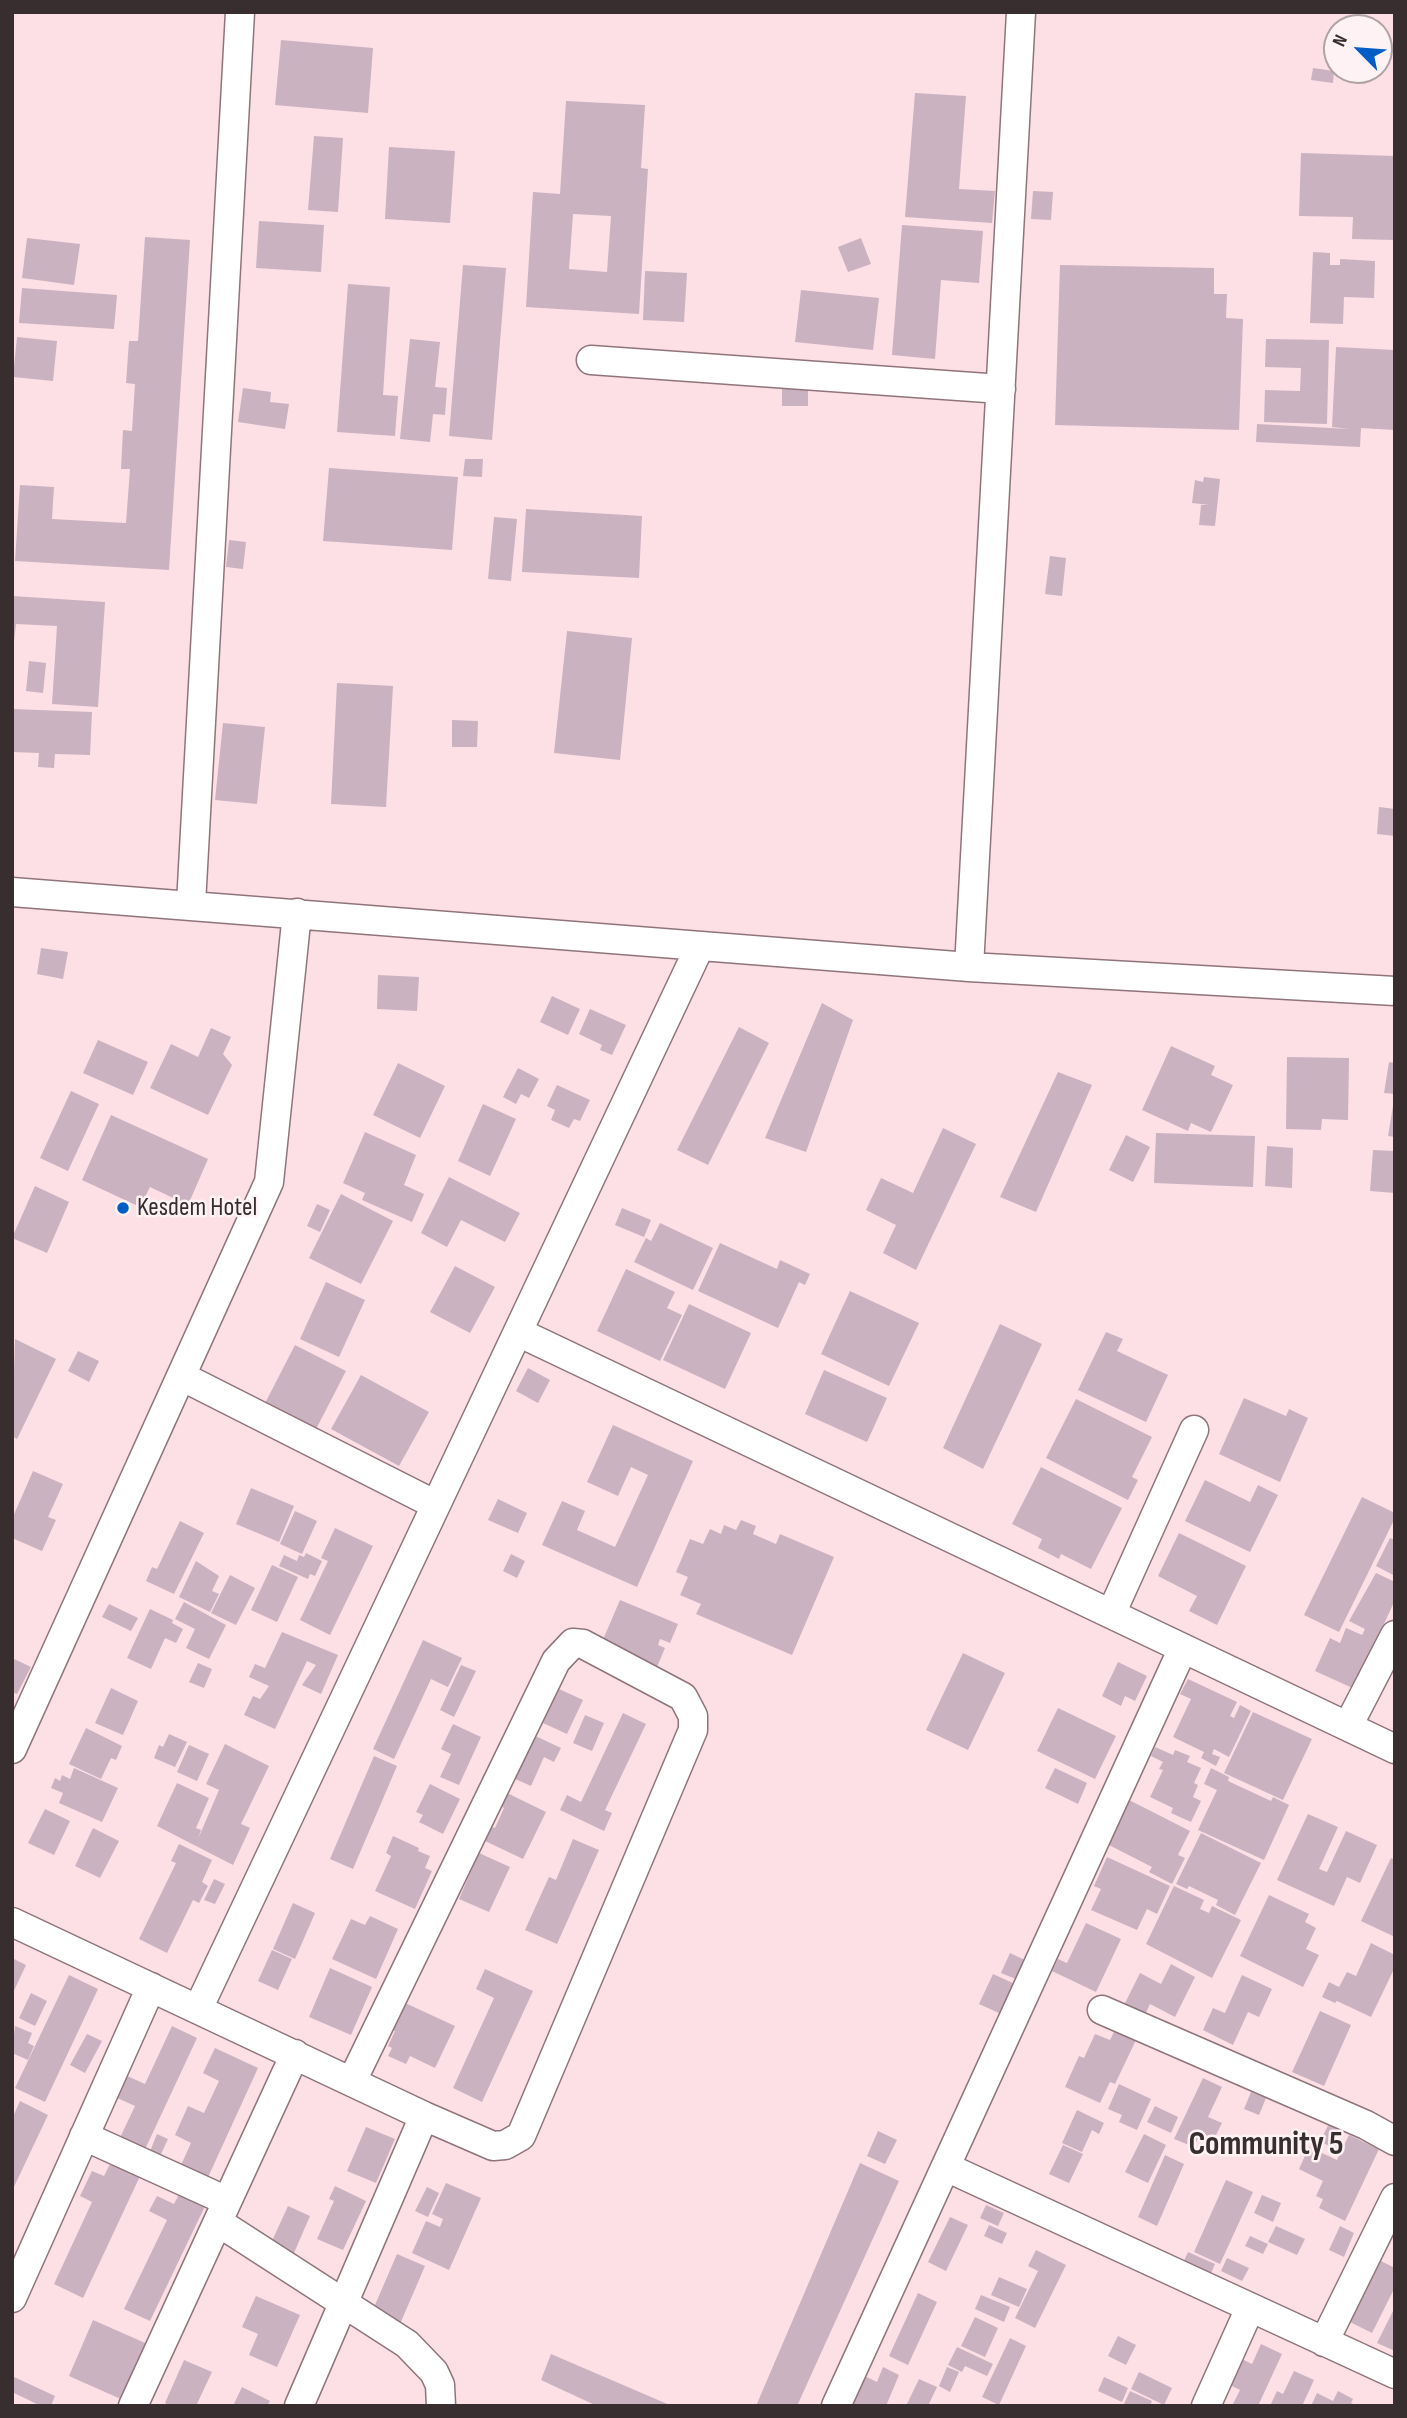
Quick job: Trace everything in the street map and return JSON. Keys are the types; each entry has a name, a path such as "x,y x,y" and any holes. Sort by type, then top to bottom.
{"street":[{"path":"191,904 240,12"},
{"path":"969,967 1021,12"},
{"path":"592,360 1001,389"},
{"path":"12,892 969,967 1395,991"},
{"path":"12,1749 270,1182 297,913"},
{"path":"198,2009 700,946"},
{"path":"518,1332 1395,1749"},
{"path":"181,1376 436,1505"},
{"path":"1111,1614 1194,1430"},
{"path":"1348,1726 1395,1634"},
{"path":"12,1922 424,2116 493,2146 505,2145 521,2136 693,1730 693,1716 683,1697 583,1644 573,1643 556,1661 352,2081"},
{"path":"836,2406 1183,1648"},
{"path":"12,2298 151,1987"},
{"path":"1102,2010 1366,2125 1395,2141"},
{"path":"133,2406 295,2054"},
{"path":"299,2406 424,2116"},
{"path":"84,2136 223,2212 343,2302 407,2344 434,2372 440,2385 441,2406"},
{"path":"946,2167 1395,2374"},
{"path":"1324,2342 1395,2198"},
{"path":"1206,2406 1250,2308"}],"building":[{"path":"281,40 373,48 368,113 275,105"},
{"path":"1313,68 1323,69 1323,82 1311,80"},
{"path":"915,93 966,96 959,189 995,191 992,223 905,217"},
{"path":"566,101 645,105 641,168 648,169 639,314 526,307 533,192 560,194","holes":["573,214 611,216 607,272 569,269"]},
{"path":"314,136 343,138 338,212 308,210"},
{"path":"389,147 455,151 450,223 385,219"},
{"path":"1301,153 1395,156 1395,240 1352,239 1353,217 1299,216"},
{"path":"1033,191 1053,192 1051,220 1031,219"},
{"path":"259,221 324,225 321,272 256,268"},
{"path":"902,225 983,231 979,283 941,280 935,359 892,355"},
{"path":"145,237 190,240 169,570 15,561 20,485 54,487 52,519 126,523 130,469 121,469 123,430 132,431 135,384 126,383 129,341 138,341"},
{"path":"27,238 80,244 74,285 22,278"},
{"path":"861,238 871,264 848,272 838,247"},
{"path":"1313,252 1330,253 1330,265 1340,265 1340,259 1375,261 1374,298 1344,297 1343,324 1310,323"},
{"path":"463,265 506,268 492,440 449,436"},
{"path":"1060,265 1214,268 1214,294 1227,294 1226,318 1243,319 1239,430 1055,425"},
{"path":"645,271 687,273 684,322 643,320"},
{"path":"348,284 390,287 383,395 398,396 395,436 337,432"},
{"path":"22,288 117,295 114,329 19,323"},
{"path":"801,290 879,298 873,350 795,342"},
{"path":"17,337 57,341 53,381 13,377"},
{"path":"410,339 440,342 435,387 447,388 445,415 433,414 430,442 400,439"},
{"path":"1266,339 1329,340 1327,424 1264,422 1265,390 1300,391 1301,368 1265,367"},
{"path":"1336,347 1395,350 1395,430 1361,428 1360,447 1256,442 1257,424 1349,429 1332,427"},
{"path":"243,388 271,392 270,402 289,404 285,429 238,422"},
{"path":"782,389 808,389 808,406 782,406"},
{"path":"465,459 483,459 482,477 463,476"},
{"path":"329,468 458,477 452,550 323,541"},
{"path":"1204,477 1220,479 1215,526 1199,525 1201,505 1209,505 1192,503 1195,480 1203,482"},
{"path":"526,509 642,516 639,578 522,572"},
{"path":"494,517 517,519 511,581 488,579"},
{"path":"229,540 246,542 243,569 226,567"},
{"path":"1050,556 1066,558 1062,596 1045,594"},
{"path":"12,596 105,602 98,707 52,704 57,626 16,624 12,658"},
{"path":"567,631 632,638 620,760 554,753"},
{"path":"29,661 46,663 43,693 26,691"},
{"path":"337,683 393,686 386,807 331,804"},
{"path":"12,709 92,712 90,755 55,754 54,768 38,767 39,753 12,752"},
{"path":"452,720 478,721 477,747 452,747"},
{"path":"223,723 265,727 257,804 215,800"},
{"path":"1379,807 1395,809 1395,836 1377,834"},
{"path":"41,948 68,952 63,979 37,974"},
{"path":"378,975 419,977 417,1011 377,1009"},
{"path":"552,996 580,1009 568,1035 540,1022"},
{"path":"822,1003 853,1020 806,1152 765,1138"},
{"path":"590,1009 626,1025 612,1055 600,1050 602,1045 579,1034"},
{"path":"739,1027 769,1043 708,1165 677,1150"},
{"path":"211,1028 231,1037 223,1054 232,1065 208,1115 150,1088 171,1044 198,1057"},
{"path":"98,1040 148,1062 133,1095 83,1073"},
{"path":"1171,1046 1215,1066 1211,1075 1233,1085 1211,1132 1191,1123 1188,1131 1142,1110"},
{"path":"1287,1057 1349,1058 1348,1120 1322,1119 1321,1130 1286,1129"},
{"path":"1389,1062 1395,1063 1395,1094 1384,1093"},
{"path":"398,1063 445,1086 420,1138 373,1115"},
{"path":"518,1068 539,1079 529,1098 521,1094 516,1104 503,1097"},
{"path":"1058,1072 1092,1085 1036,1212 1000,1197"},
{"path":"557,1085 590,1100 580,1121 574,1119 569,1128 551,1120 555,1110 547,1106"},
{"path":"71,1091 99,1104 68,1171 40,1158"},
{"path":"483,1104 516,1119 490,1176 458,1161"},
{"path":"1395,1106 1395,1137 1388,1136"},
{"path":"111,1115 208,1159 188,1205 150,1187 140,1207 82,1180"},
{"path":"943,1128 976,1144 916,1270 883,1253 896,1225 866,1210 881,1178 913,1193"},
{"path":"365,1132 416,1155 404,1185 424,1194 412,1222 362,1200 365,1193 343,1183"},
{"path":"1156,1133 1255,1136 1253,1187 1154,1183"},
{"path":"1126,1135 1150,1147 1133,1182 1109,1170"},
{"path":"1267,1146 1293,1148 1292,1188 1265,1186"},
{"path":"1373,1150 1395,1151 1395,1193 1370,1191"},
{"path":"449,1177 520,1213 505,1242 461,1220 447,1247 421,1233"},
{"path":"35,1186 69,1202 47,1253 12,1238"},
{"path":"341,1194 393,1221 361,1284 309,1258"},
{"path":"317,1204 330,1210 320,1232 307,1226"},
{"path":"622,1208 651,1220 644,1237 615,1225"},
{"path":"660,1223 713,1248 693,1290 634,1262 646,1238 651,1241"},
{"path":"720,1243 777,1269 780,1260 810,1274 805,1285 799,1282 778,1328 698,1291"},
{"path":"455,1266 495,1287 470,1333 430,1312"},
{"path":"626,1269 675,1292 667,1308 682,1315 660,1361 597,1331"},
{"path":"326,1282 365,1300 339,1357 300,1339"},
{"path":"850,1291 919,1323 889,1386 821,1354"},
{"path":"689,1304 751,1333 725,1389 663,1360"},
{"path":"1000,1324 1042,1344 983,1469 943,1448"},
{"path":"1106,1332 1123,1339 1117,1351 1168,1375 1146,1422 1078,1390"},
{"path":"15,1339 56,1359 17,1439 12,1436"},
{"path":"295,1345 346,1371 312,1437 261,1411"},
{"path":"78,1351 99,1361 89,1382 68,1371"},
{"path":"528,1368 550,1380 538,1403 516,1391"},
{"path":"824,1370 887,1398 867,1442 805,1414"},
{"path":"361,1375 429,1412 399,1466 331,1429"},
{"path":"1244,1398 1286,1416 1289,1409 1308,1418 1280,1482 1219,1454"},
{"path":"1076,1399 1152,1437 1132,1477 1138,1480 1128,1500 1046,1458"},
{"path":"613,1425 693,1461 637,1587 542,1545 562,1501 585,1511 577,1530 615,1547 648,1475 631,1467 618,1496 587,1482"},
{"path":"1041,1467 1122,1508 1091,1569 1061,1554 1059,1559 1038,1548 1042,1539 1012,1524"},
{"path":"33,1471 63,1484 48,1517 56,1520 42,1551 12,1538 12,1519"},
{"path":"1205,1480 1250,1502 1258,1485 1278,1495 1250,1552 1185,1521"},
{"path":"251,1488 294,1506 279,1542 236,1524"},
{"path":"1362,1497 1395,1513 1395,1518 1339,1632 1304,1615"},
{"path":"498,1499 527,1513 518,1533 488,1520"},
{"path":"295,1511 317,1521 302,1554 280,1544"},
{"path":"741,1520 756,1526 753,1534 776,1544 780,1534 834,1557 792,1655 696,1614 701,1604 680,1595 688,1577 676,1572 690,1539 703,1544 710,1529 721,1534 724,1525 736,1530"},
{"path":"180,1521 204,1533 174,1594 146,1581 152,1567 157,1569"},
{"path":"335,1528 373,1546 330,1635 300,1620 328,1561 321,1558"},
{"path":"1179,1533 1246,1566 1217,1625 1189,1611 1197,1596 1158,1576"},
{"path":"1390,1538 1395,1540 1395,1576 1376,1566"},
{"path":"306,1553 322,1561 315,1576 310,1574 308,1579 279,1566 284,1555 297,1561 299,1555 304,1557"},
{"path":"511,1554 525,1561 517,1578 503,1571"},
{"path":"196,1561 219,1576 212,1591 219,1594 210,1612 179,1597"},
{"path":"272,1565 298,1577 277,1622 251,1610"},
{"path":"1376,1573 1395,1582 1395,1600 1367,1661 1359,1691 1315,1671 1330,1638 1340,1643 1346,1628 1362,1635 1365,1629 1349,1621"},
{"path":"230,1575 255,1588 236,1625 211,1613"},
{"path":"620,1600 678,1624 670,1643 660,1639 658,1645 665,1648 657,1667 602,1642"},
{"path":"184,1602 226,1625 209,1659 186,1648 195,1629 175,1619"},
{"path":"109,1604 138,1618 131,1631 102,1617"},
{"path":"150,1609 173,1620 172,1623 183,1629 176,1643 165,1638 151,1669 127,1658"},
{"path":"282,1632 338,1655 321,1694 302,1685 316,1665 307,1661 275,1729 244,1715 253,1696 260,1699 269,1686 249,1677 255,1664 265,1668"},
{"path":"423,1640 462,1658 448,1687 431,1679 394,1759 373,1749"},
{"path":"963,1653 1005,1673 968,1750 926,1730"},
{"path":"12,1658 31,1667 17,1694 12,1692"},
{"path":"1118,1662 1147,1676 1135,1701 1125,1696 1121,1706 1102,1696"},
{"path":"198,1663 212,1669 204,1688 189,1682"},
{"path":"461,1665 476,1671 454,1717 440,1710"},
{"path":"1188,1679 1237,1702 1230,1716 1234,1718 1240,1705 1251,1711 1229,1757 1214,1749 1212,1754 1220,1757 1216,1766 1201,1758 1204,1752 1173,1737 1191,1699 1180,1694"},
{"path":"111,1688 138,1701 123,1735 95,1723"},
{"path":"559,1689 583,1700 567,1734 543,1723"},
{"path":"1058,1708 1116,1736 1095,1779 1037,1751"},
{"path":"1253,1712 1312,1739 1283,1800 1224,1773"},
{"path":"623,1713 646,1724 605,1810 612,1813 604,1831 560,1810 567,1795 581,1802"},
{"path":"585,1715 604,1723 592,1751 573,1743"},
{"path":"453,1724 481,1737 459,1785 440,1777 451,1754 441,1749"},
{"path":"86,1728 122,1746 116,1760 111,1758 101,1779 69,1764"},
{"path":"525,1731 561,1748 554,1762 544,1757 531,1786 504,1774"},
{"path":"169,1734 187,1742 175,1767 154,1758 159,1745 163,1747"},
{"path":"225,1744 269,1766 241,1824 250,1828 233,1865 157,1826 177,1783 209,1798 196,1828 201,1830 198,1839 219,1790 206,1784"},
{"path":"189,1745 209,1754 197,1781 177,1772"},
{"path":"1155,1747 1173,1755 1175,1750 1190,1756 1187,1762 1201,1768 1194,1783 1198,1785 1193,1797 1201,1801 1191,1822 1171,1813 1173,1808 1150,1797 1163,1770 1159,1769 1163,1762 1151,1756"},
{"path":"374,1756 397,1766 353,1869 330,1859"},
{"path":"74,1768 118,1788 102,1822 59,1803 63,1793 51,1788 55,1778 60,1781 62,1775 70,1779"},
{"path":"1055,1768 1087,1783 1078,1804 1045,1788"},
{"path":"1211,1768 1229,1777 1228,1781 1271,1801 1273,1797 1289,1805 1264,1860 1198,1830 1217,1790 1204,1784"},
{"path":"430,1784 460,1799 443,1834 419,1822 423,1815 416,1812"},
{"path":"505,1792 546,1812 523,1859 483,1840 489,1826 495,1828 504,1808 499,1805"},
{"path":"1129,1800 1190,1831 1178,1855 1185,1858 1172,1884 1149,1872 1152,1867 1107,1844"},
{"path":"45,1809 70,1821 54,1855 28,1843"},
{"path":"1308,1814 1338,1827 1319,1869 1327,1872 1346,1831 1377,1845 1360,1883 1347,1877 1334,1906 1277,1880"},
{"path":"93,1828 119,1841 100,1878 75,1866"},
{"path":"1201,1833 1261,1863 1235,1915 1216,1905 1218,1900 1189,1886 1187,1889 1176,1884"},
{"path":"393,1836 430,1856 425,1868 432,1871 415,1909 375,1891 391,1856 386,1853"},
{"path":"573,1839 599,1850 557,1944 525,1930 549,1877 556,1880"},
{"path":"179,1844 212,1860 202,1882 208,1886 199,1903 193,1900 167,1953 139,1939 176,1863 171,1861"},
{"path":"479,1853 510,1867 489,1912 459,1899"},
{"path":"1107,1857 1170,1886 1157,1914 1147,1909 1137,1930 1091,1910 1101,1889 1094,1886"},
{"path":"1391,1858 1395,1860 1395,1937 1361,1921"},
{"path":"214,1879 225,1884 215,1904 204,1900"},
{"path":"1174,1886 1204,1900 1200,1909 1209,1913 1212,1906 1241,1920 1212,1978 1146,1944"},
{"path":"1269,1895 1309,1914 1305,1922 1316,1928 1306,1949 1319,1955 1303,1987 1240,1956"},
{"path":"293,1903 315,1913 295,1959 273,1949"},
{"path":"370,1916 398,1929 376,1979 332,1959 351,1919 365,1925"},
{"path":"1086,1923 1121,1939 1096,1992 1052,1971 1058,1959 1067,1963"},
{"path":"1371,1943 1395,1955 1395,1967 1371,2017 1322,1997 1329,1982 1339,1987 1347,1972 1356,1976"},
{"path":"272,1950 292,1959 278,1990 258,1981"},
{"path":"1010,1953 1031,1963 1023,1982 1001,1973"},
{"path":"12,1958 26,1965 12,1995"},
{"path":"1171,1964 1195,1977 1175,2017 1150,2004 1144,2017 1123,2007 1140,1973 1161,1984"},
{"path":"330,1968 372,1987 351,2035 309,2017"},
{"path":"485,1969 533,1991 482,2102 453,2088 494,1998 476,1989"},
{"path":"993,1974 1026,1989 1012,2019 979,2004"},
{"path":"69,1975 98,1989 45,2102 15,2088"},
{"path":"1242,1975 1272,1989 1259,2017 1248,2012 1233,2045 1203,2030 1213,2008 1225,2013"},
{"path":"31,1993 47,2001 35,2026 19,2018"},
{"path":"403,2002 455,2026 435,2068 410,2056 406,2064 388,2056 392,2048 388,2046 395,2031 391,2029"},
{"path":"1320,2011 1351,2025 1324,2086 1292,2072"},
{"path":"15,2026 32,2033 28,2043 34,2046 28,2060 12,2053"},
{"path":"172,2026 197,2038 141,2158 116,2146 135,2106 115,2097 125,2075 145,2084"},
{"path":"1115,2030 1136,2040 1115,2084 1110,2082 1100,2103 1065,2087 1079,2056 1084,2058 1095,2034 1110,2040"},
{"path":"87,2034 102,2041 85,2073 70,2065"},
{"path":"215,2048 258,2068 204,2186 177,2174 191,2143 175,2135 188,2106 204,2113 219,2081 203,2073"},
{"path":"1203,2078 1222,2087 1208,2117 1222,2123 1214,2139 1201,2132 1194,2147 1174,2139"},
{"path":"1119,2084 1151,2099 1137,2130 1119,2122 1122,2115 1108,2109"},
{"path":"1251,2092 1266,2098 1259,2115 1244,2109"},
{"path":"20,2101 48,2115 12,2191 12,2119"},
{"path":"1155,2106 1178,2117 1171,2133 1147,2122"},
{"path":"1077,2110 1104,2123 1099,2134 1092,2130 1082,2152 1062,2143"},
{"path":"1333,2115 1348,2121 1335,2148 1320,2142"},
{"path":"366,2127 395,2139 376,2183 347,2171"},
{"path":"878,2131 897,2140 885,2164 867,2156"},
{"path":"157,2134 168,2139 156,2165 146,2161"},
{"path":"1144,2134 1166,2145 1148,2183 1125,2172"},
{"path":"1349,2135 1379,2149 1345,2221 1319,2208 1323,2199 1316,2196 1323,2181 1299,2169 1309,2147 1337,2160"},
{"path":"1063,2145 1083,2154 1069,2183 1049,2174"},
{"path":"1165,2155 1184,2164 1157,2226 1138,2217"},
{"path":"113,2158 142,2172 83,2298 54,2284 92,2202 80,2196 92,2171 104,2176"},
{"path":"860,2163 899,2181 797,2406 756,2406"},
{"path":"1226,2180 1253,2192 1220,2264 1194,2252"},
{"path":"446,2183 481,2198 449,2270 412,2253 426,2221 440,2227 443,2219 432,2214"},
{"path":"335,2186 366,2201 343,2250 317,2239 334,2201 329,2199"},
{"path":"427,2187 439,2193 428,2217 415,2211"},
{"path":"181,2190 207,2202 150,2321 124,2309 167,2220 149,2211 157,2196 174,2204"},
{"path":"1262,2195 1281,2203 1273,2222 1254,2213"},
{"path":"986,2205 1004,2213 998,2226 980,2218"},
{"path":"288,2206 310,2216 294,2253 271,2243"},
{"path":"950,2217 968,2225 946,2271 928,2262"},
{"path":"989,2225 1007,2233 1002,2244 984,2236"},
{"path":"1276,2226 1305,2239 1297,2255 1268,2242"},
{"path":"1340,2226 1354,2233 1344,2257 1329,2250"},
{"path":"1250,2236 1268,2244 1263,2254 1245,2246"},
{"path":"1036,2250 1066,2265 1035,2328 1015,2318 1038,2271 1028,2266"},
{"path":"1188,2252 1215,2264 1208,2280 1181,2267"},
{"path":"397,2254 425,2266 400,2324 372,2312"},
{"path":"1227,2258 1249,2268 1242,2281 1221,2271"},
{"path":"1381,2261 1395,2268 1395,2287 1372,2333 1350,2322"},
{"path":"999,2277 1027,2289 1019,2307 991,2295"},
{"path":"918,2293 937,2302 908,2365 889,2356"},
{"path":"981,2295 1010,2307 1004,2322 975,2309"},
{"path":"256,2296 300,2315 277,2367 249,2355 258,2334 242,2327"},
{"path":"1395,2307 1395,2351 1377,2343"},
{"path":"975,2317 998,2328 985,2357 961,2346"},
{"path":"93,2320 152,2346 123,2400 69,2376"},
{"path":"1118,2336 1136,2345 1126,2365 1108,2356"},
{"path":"1010,2338 1026,2346 999,2405 982,2397"},
{"path":"1261,2344 1282,2354 1258,2406 1232,2406 1240,2390 1230,2385 1242,2359 1252,2364"},
{"path":"957,2347 993,2364 987,2376 965,2366 962,2372 948,2365"},
{"path":"551,2354 672,2406 597,2406 541,2380"},
{"path":"184,2360 212,2372 196,2406 171,2406 165,2403"},
{"path":"883,2367 899,2375 886,2406 843,2406 858,2373 877,2382"},
{"path":"947,2367 959,2372 950,2392 939,2386"},
{"path":"1294,2371 1314,2380 1302,2406 1270,2406 1277,2391 1283,2394"},
{"path":"1139,2372 1172,2388 1164,2405 1131,2389"},
{"path":"12,2376 55,2396 51,2406 41,2406 12,2392"},
{"path":"1104,2377 1128,2388 1122,2402 1098,2391"},
{"path":"919,2379 937,2387 928,2406 906,2406"},
{"path":"242,2387 270,2401 267,2406 233,2406"},
{"path":"1130,2391 1152,2401 1150,2406 1123,2406"},
{"path":"1338,2391 1353,2399 1351,2403 1357,2406 1311,2406 1317,2393 1333,2401"}],"place":[{"name":"Kesdem Hotel","path":"123,1208"}],"district":[{"name":"Community 5","path":"1266,2146"}]}
